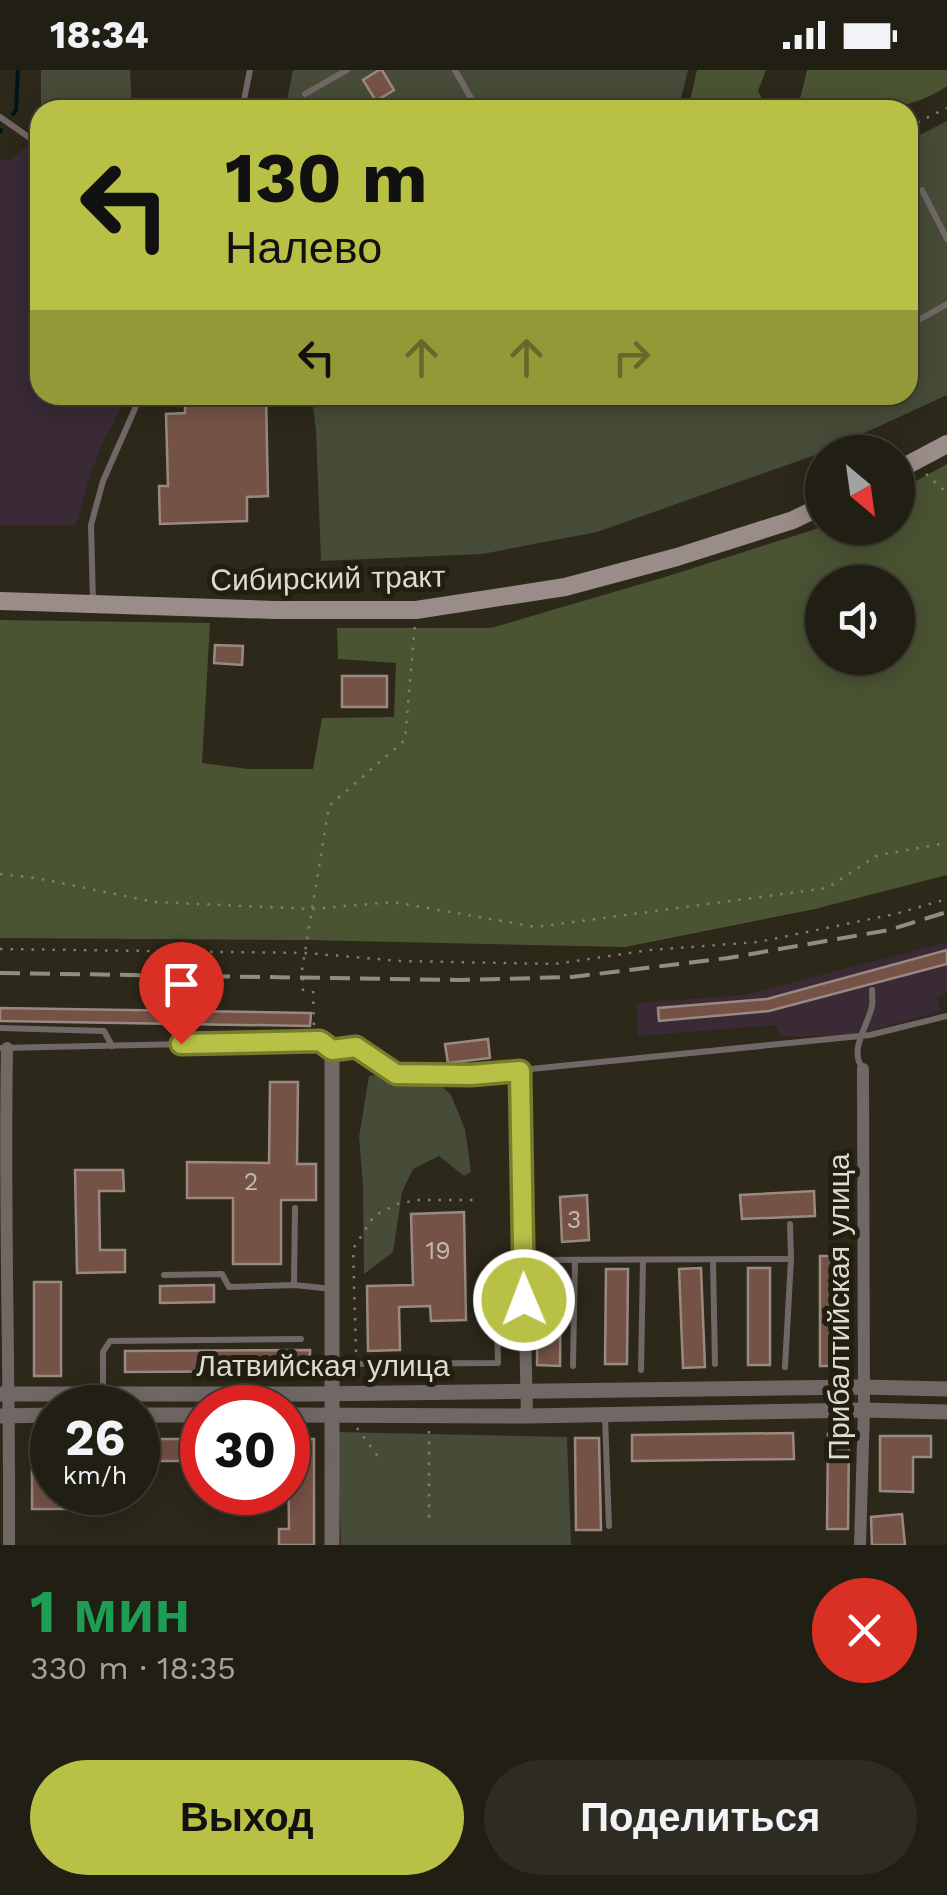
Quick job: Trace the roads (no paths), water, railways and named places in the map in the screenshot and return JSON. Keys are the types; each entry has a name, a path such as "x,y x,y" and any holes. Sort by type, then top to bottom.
{"main road":[{"path":"915,461 947,444"},
{"name":"Сибирский тракт","path":"0,601 275,610 416,610 565,587 676,557 805,514"}],"street":[{"path":"326,1045 334,1289 332,1545"},
{"path":"4,1048 9,1545"},
{"name":"Прибалтийская улица","path":"860,1545 864,1410 863,1069"},
{"path":"520,1071 527,1416"},
{"name":"Латвийская улица","path":"160,1393 947,1389"},
{"name":"Латвийская улица","path":"5,1394 30,1394"},
{"name":"Латвийская улица","path":"310,1415 947,1412"}],"lane":[{"path":"244,100 250,70"},
{"path":"305,94 347,70"},
{"path":"454,70 471,100"},
{"path":"0,117 30,138"},
{"path":"922,190 947,238"},
{"path":"918,320 947,304"},
{"path":"92,604 91,524 104,482 138,405"},
{"path":"863,1069 856,1054 873,1004 872,990"},
{"path":"10,1028 4,1048 326,1045 356,1047 396,1074 471,1075 862,1036 947,1016"},
{"path":"0,1028 104,1031 112,1046"},
{"path":"294,1208 294,1285"},
{"path":"785,1367 790,1224"},
{"path":"523,1260 790,1259"},
{"path":"574,1260 574,1366"},
{"path":"642,1370 643,1260"},
{"path":"713,1260 715,1364"},
{"path":"164,1275 222,1274 229,1287 294,1285 334,1289"},
{"path":"334,1364 498,1364 497,1319"},
{"path":"103,1385 104,1352 110,1341 301,1338"},
{"path":"605,1414 609,1526"}],"waterway":[{"path":"13,114 18,70"}],"railway":[{"path":"0,973 460,980 572,977 728,958 889,930 947,912"}]}
